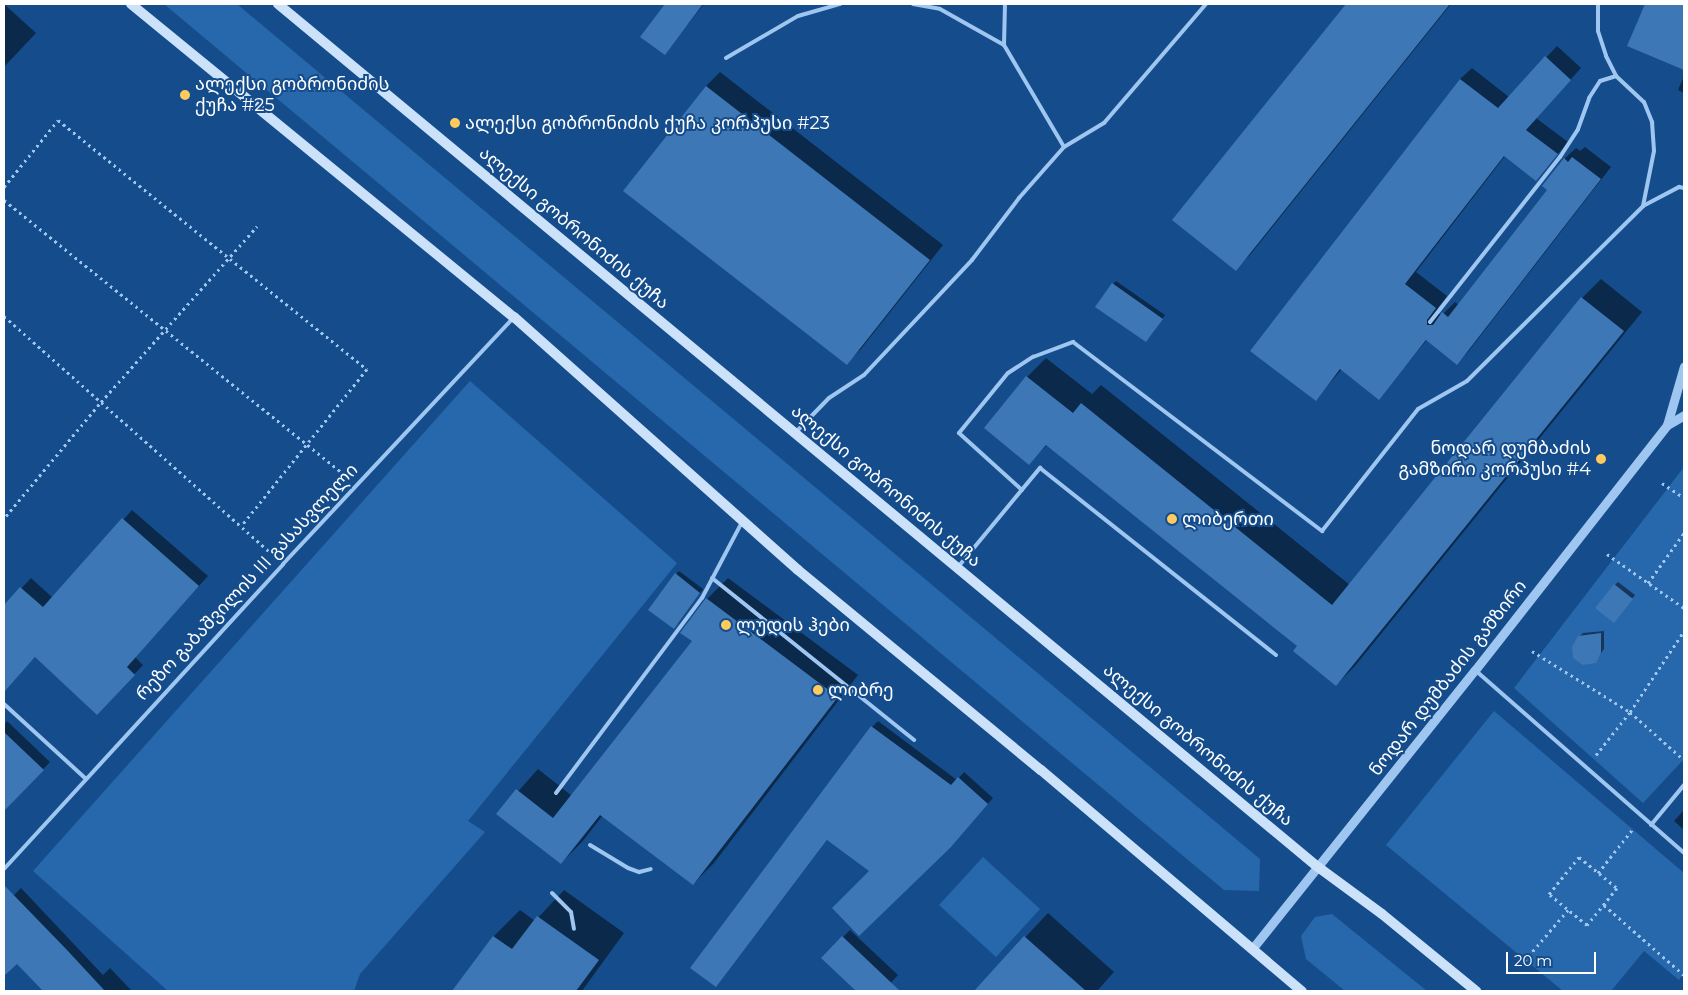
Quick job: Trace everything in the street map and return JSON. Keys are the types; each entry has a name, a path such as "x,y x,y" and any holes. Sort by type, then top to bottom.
{"main road":[{"path":"131,4 514,317 798,570 1302,991"},
{"name":"ალექსი გობრონიძის ქუჩა","path":"278,4 1318,867 1382,914 1476,991"}],"street":[{"name":"ნოდარ დუმბაძის გამზირი","path":"1667,425 1684,366"},
{"name":"ნოდარ დუმბაძის გამზირი","path":"1252,949 1475,670 1667,425 1684,415"}],"lane":[{"path":"726,58 798,16 840,4"},
{"path":"913,4 940,9 1004,45 1064,147"},
{"path":"1004,45 1005,4"},
{"path":"796,432 829,398 864,375 972,260 1019,198 1064,147 1104,123 1206,4"},
{"path":"1598,4 1598,31 1606,56 1616,76 1644,102 1652,122 1654,151 1644,206"},
{"path":"1430,322 1560,158 1578,129 1588,98 1600,81 1616,76"},
{"path":"1022,490 959,433 1008,373 1033,357 1073,342 1322,532 1418,409 1467,381 1644,206 1679,187 1684,188"},
{"name":"რეზო გაბაშვილის III გასასვლელი","path":"4,868 283,564 514,317"},
{"path":"958,567 1040,468 1276,655"},
{"path":"556,793 702,598 743,520"},
{"path":"712,578 914,740"},
{"path":"1475,670 1684,853"},
{"path":"4,704 85,778"},
{"path":"1651,824 1684,785"},
{"path":"590,845 628,868 639,872 651,869"},
{"path":"552,893 570,912 574,929"}],"path":[{"path":"4,187 58,120 367,369 240,526"},
{"path":"4,200 357,485"},
{"path":"6,516 101,402 257,226"},
{"path":"4,316 283,564"},
{"path":"1662,483 1684,498"},
{"path":"1648,583 1684,533"},
{"path":"1679,540 1684,543"},
{"path":"1607,554 1684,608"},
{"path":"1587,768 1630,712 1684,631"},
{"path":"1532,651 1630,712 1684,760"},
{"path":"1598,873 1642,818"},
{"path":"1579,857 1598,873 1617,888 1587,925 1549,894 1579,857"},
{"path":"1604,905 1684,975"},
{"path":"1520,966 1568,910"}],"shaded area":[{"path":"164,4 237,4 1260,859 1259,891 1224,890"},
{"path":"470,381 677,563 468,821 485,832 360,974 354,991 168,991 33,871"},
{"path":"1684,467 1684,759 1643,803 1514,688"},
{"path":"1494,711 1684,873 1684,973 1679,980 1644,951 1611,991 1563,991 1386,845"},
{"path":"983,857 1040,909 996,957 939,905"},
{"path":"1332,914 1427,991 1345,991 1306,959 1301,936 1315,917"}],"building":[{"path":"665,4 703,4 665,55 640,37"},
{"path":"1346,4 1450,4 1236,271 1172,220"},
{"path":"1645,4 1684,4 1684,70 1627,46"},
{"path":"1545,56 1571,80 1526,130 1558,154 1536,181 1504,156 1405,284 1436,308 1427,320 1427,325 1433,325 1442,312 1448,317 1547,190 1542,186 1564,158 1568,162 1572,157 1601,179 1457,365 1426,340 1379,400 1340,369 1316,401 1250,351 1460,79 1498,108"},
{"path":"706,86 930,260 847,365 623,191"},
{"path":"1112,283 1163,319 1146,342 1095,307"},
{"path":"1581,297 1624,331 1336,686 1293,651 1297,646 1046,445 1029,465 984,428 1026,376 1073,413 1081,403 1332,605"},
{"path":"122,518 199,586 127,667 135,675 97,715 35,657 4,692 4,605 20,587 43,607"},
{"path":"675,573 700,593 674,629 648,610"},
{"path":"1614,584 1633,599 1614,623 1595,608"},
{"path":"706,598 838,697 693,885 600,815 561,864 496,814 516,789 553,818 692,641 680,633"},
{"path":"1601,633 1601,653 1596,663 1583,665 1573,658 1572,647 1578,636"},
{"path":"871,726 951,785 958,777 988,804 950,848 859,936 832,908 869,871 827,840 716,987 690,968"},
{"path":"4,732 44,770 4,811"},
{"path":"4,885 105,991 43,991 17,964 4,976"},
{"path":"537,916 599,960 576,991 452,991 493,936 512,949"},
{"path":"842,936 900,991 856,991 821,958"},
{"path":"1024,936 1086,991 974,991"}],"place":[{"name":"ალექსი გობრონიძის ქუჩა #25","path":"185,95"},
{"name":"ალექსი გობრონიძის ქუჩა კორპუსი #23","path":"455,123"},
{"name":"ნოდარ დუმბაძის გამზირი კორპუსი #4","path":"1601,459"},
{"name":"ლიბერთი","path":"1172,519"},
{"name":"ლუდის ჰები","path":"726,625"},
{"name":"ლიბრე","path":"818,690"}]}
